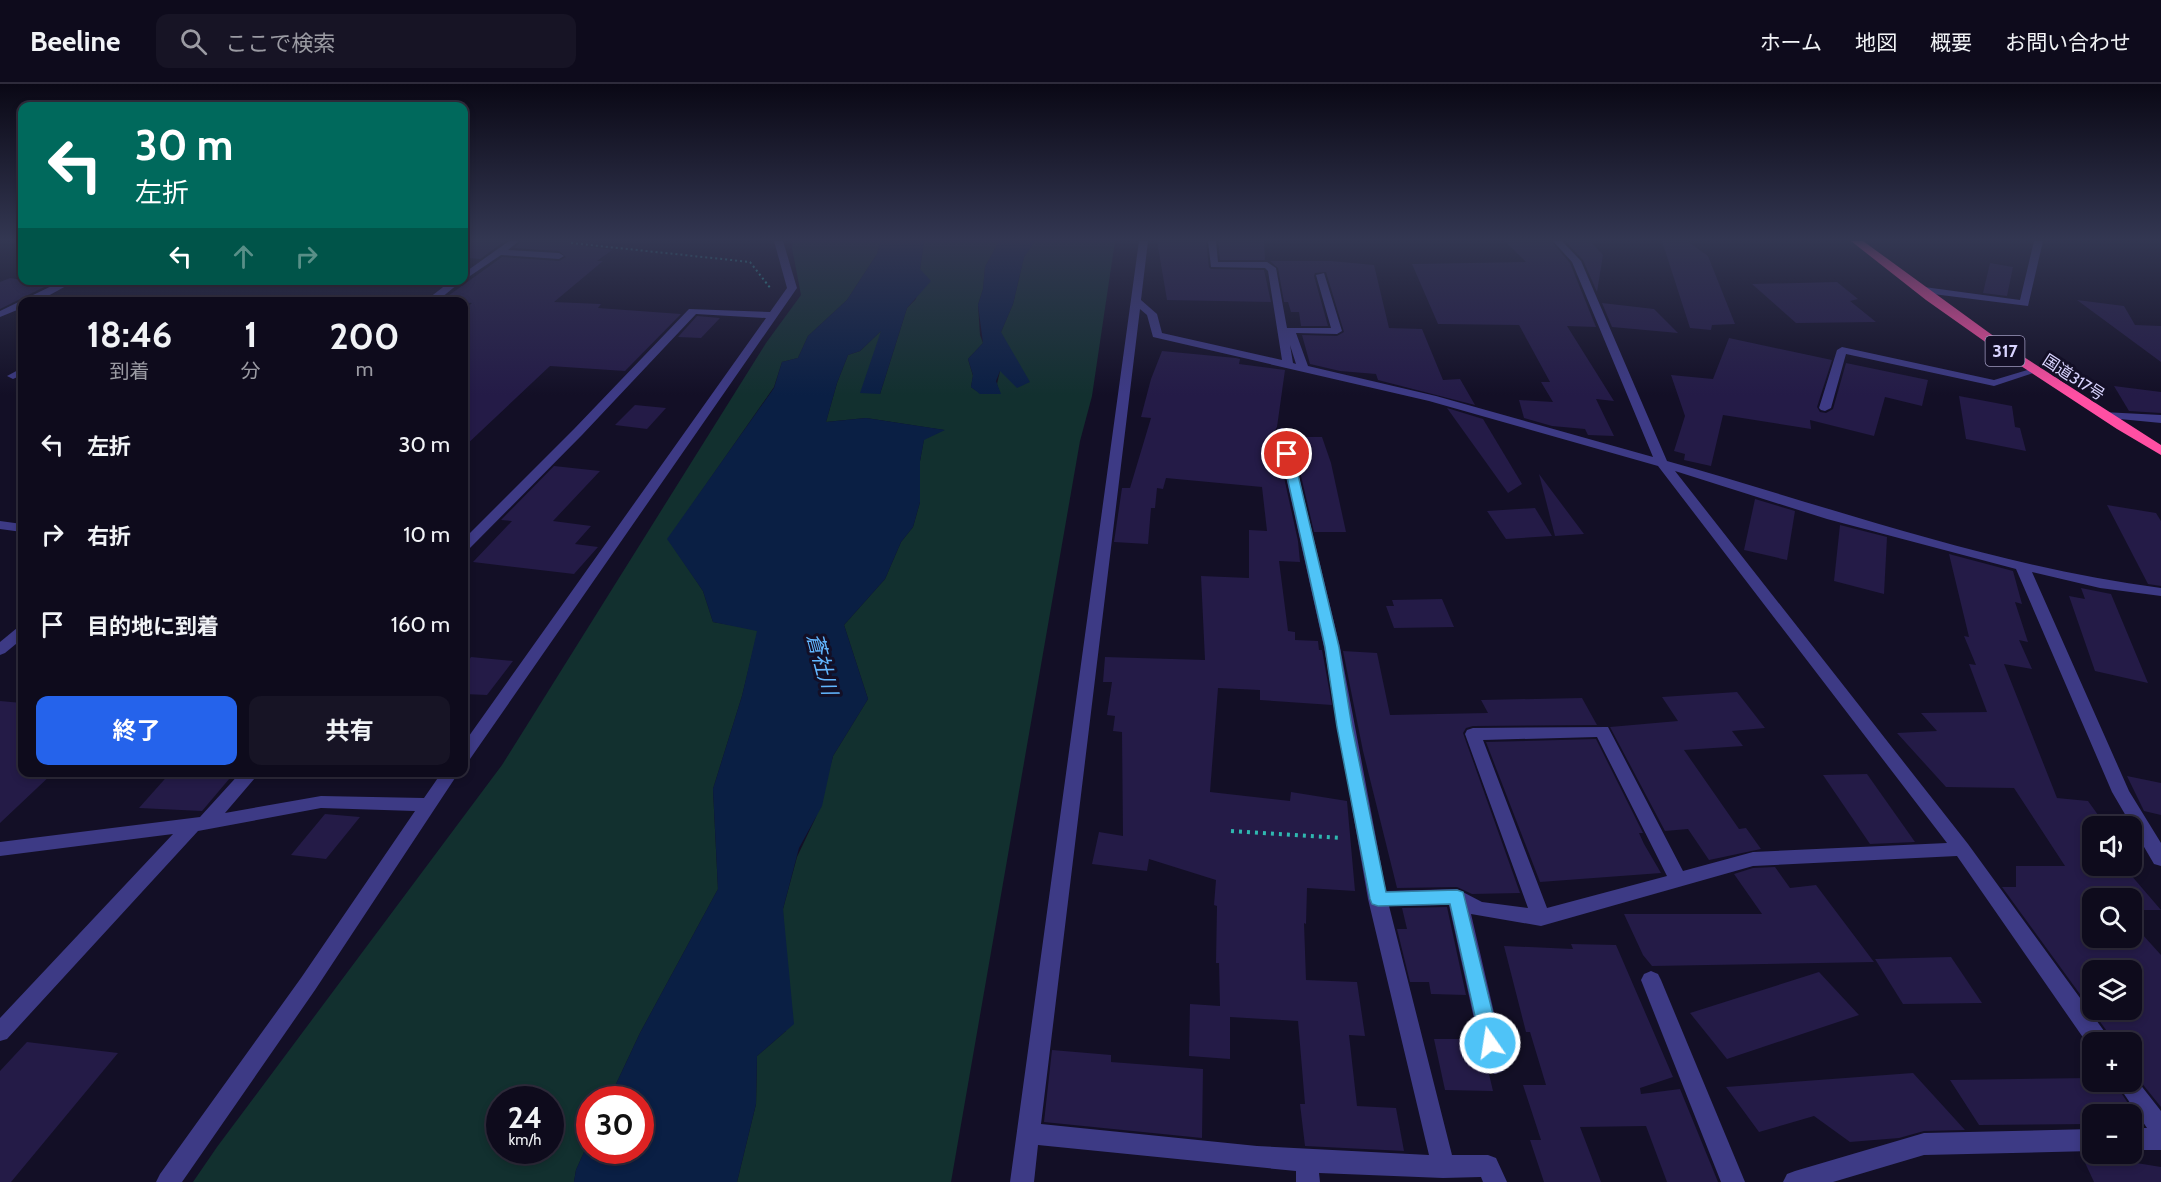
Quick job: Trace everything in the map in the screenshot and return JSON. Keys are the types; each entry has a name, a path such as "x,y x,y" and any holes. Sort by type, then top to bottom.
{"highway":[{"name":"国道317号","path":"1922,292 2034,371 2161,451"}],"street":[{"path":"468,749 789,292"},
{"path":"1022,1182 1138,292"},
{"path":"1276,292 1288,366"},
{"path":"1304,369 1290,330 1337,331 1326,292"},
{"path":"1589,292 1662,463 1962,849 2092,1032"},
{"path":"1940,292 2024,304 2027,292"},
{"path":"1137,301 1152,314 1157,335 1432,398 1662,463 1832,516 2022,566 2100,584 2161,592"},
{"path":"1,314 18,306"},
{"path":"468,542 578,432 693,311 774,315"},
{"path":"1,314 18,316"},
{"path":"1826,408 1842,350 1994,383 2034,371"},
{"path":"2103,416 2161,419"},
{"path":"1282,432 1332,647 1378,899 1443,1167"},
{"path":"0,525 18,527"},
{"path":"2022,566 2121,792 2161,859"},
{"path":"0,650 18,634"},
{"path":"1541,918 1473,735 1602,731 1677,879"},
{"path":"0,1032 247,777"},
{"path":"168,1182 308,984 448,777"},
{"path":"0,849 199,824 321,802 428,805"},
{"path":"1378,899 1457,897 1478,909 1541,918 1753,859 1962,849"},
{"path":"1457,897 1495,1064"},
{"path":"1651,980 1733,1182"},
{"path":"2134,1092 2161,1130"},
{"path":"1027,1133 1307,1172 1488,1166 1495,1182"},
{"path":"2142,1139 2161,1139"},
{"path":"1795,1182 1924,1144 2082,1140"}],"path":[{"path":"773,292 782,304"},
{"path":"1231,831 1367,839"}],"green space":[{"path":"800,292 852,292 847,300 808,336 798,358 782,362 774,387 668,539 703,591 713,622 758,630 742,696 713,789 718,889 640,1033 615,1086 576,1086 576,1164 579,1164 574,1182 193,1182 502,765 766,343 801,295"},
{"path":"917,292 982,292 978,305 980,335 983,343 968,359 973,376 971,387 981,394 1000,394 997,384 1000,371 1001,332 1016,292 1107,292 1092,396 1080,441 951,1182 737,1182 756,1104 757,1056 786,1031 783,909 797,857 816,817 833,756 868,699 844,625 885,579 901,542 913,527 920,502 920,461 924,439 944,430 866,418 826,422 848,355 860,351 882,330 880,394 907,308 916,299"}],"water":[{"name":"蒼社川","path":"852,292 921,292 907,308 880,394 860,393 881,331 860,351 848,355 826,422 866,418 945,430 924,440 920,461 920,502 913,527 901,542 885,579 844,625 868,699 833,756 822,806 799,848 783,909 794,1024 757,1056 756,1104 737,1182 574,1182 579,1164 654,1164 654,1086 615,1086 640,1033 718,889 713,789 742,696 757,631 713,622 703,591 667,539 774,388 782,362 798,358 808,336 847,300"},
{"path":"982,292 1016,292 1001,332 1030,382 1017,388 1000,371 996,381 1001,394 980,394 971,387 973,375 968,359 983,343 978,305"}],"building":[{"path":"0,292 34,292 18,297 18,300 0,309"},
{"path":"453,292 566,292 554,302 601,304 598,308 681,314 625,371 550,366 468,443 468,306 472,303 468,303 468,297 447,297"},
{"path":"1166,292 1269,292 1271,302 1167,300"},
{"path":"1282,292 1319,292 1328,326 1301,326 1299,312 1291,312 1288,302 1284,302"},
{"path":"1332,292 1380,292 1389,328 1422,329 1443,380 1460,379 1475,405 1378,380 1376,374 1340,371 1310,364 1302,335 1337,336 1344,332"},
{"path":"1424,292 1582,292 1596,327 1567,326 1614,401 1596,399 1614,436 1588,435 1585,429 1552,426 1524,418 1519,400 1553,402 1541,382 1550,382 1519,325 1438,324"},
{"path":"1678,292 1722,292 1735,324 1712,325 1711,330 1690,328"},
{"path":"1761,292 1850,292 1858,299 1850,301 1876,322 1796,323"},
{"path":"1983,292 2008,292 2007,296"},
{"path":"2077,300 2124,306 2135,325 2161,326 2161,362"},
{"path":"1602,303 1654,309 1678,333 1612,327"},
{"path":"697,316 720,318 701,338 678,337"},
{"path":"1729,338 1832,360 1817,407 1820,412 1826,413 1833,409 1846,363 1928,380 1922,406 1885,397 1874,436 1810,420 1811,429 1723,415 1711,466 1684,460 1685,454 1674,451 1685,416 1671,375 1713,379"},
{"path":"1162,351 1236,358 1240,359 1239,364 1285,370 1277,427 1274,432 1298,541 1300,562 1279,561 1288,631 1295,632 1295,640 1318,641 1319,650 1322,650 1332,705 1260,700 1260,690 1218,688 1210,792 1290,801 1291,792 1347,801 1355,891 1307,888 1306,924 1304,923 1306,980 1357,982 1365,1036 1349,1035 1357,1106 1396,1108 1404,1151 1305,1146 1300,1104 1305,1104 1298,1021 1230,1017 1230,1059 1189,1056 1190,1004 1220,1006 1219,963 1216,963 1217,906 1214,905 1216,880 1149,859 1147,871 1092,864 1099,832 1123,836 1122,732 1113,731 1115,716 1107,715 1112,682 1103,682 1105,657 1205,660 1201,576 1249,578 1249,530 1267,531 1262,487 1166,478 1163,489 1157,488 1155,508 1151,508 1148,544 1114,542 1122,488 1130,488 1151,418 1141,417 1151,379"},
{"path":"2114,386 2161,392 2161,413 2129,411"},
{"path":"1959,396 2012,406 2015,427 2020,428 2026,451 1966,439"},
{"path":"635,405 666,408 647,429 615,425"},
{"path":"1447,408 1483,419 1522,484 1508,493"},
{"path":"1292,437 1322,437 1331,463 1346,532 1314,532"},
{"path":"554,466 600,471 553,521 591,526 575,544 598,547 574,574 473,562 512,521 501,520"},
{"path":"1539,474 1584,534 1555,536"},
{"path":"1755,499 1795,511 1787,560 1744,550"},
{"path":"2107,505 2156,513 2161,521 2161,586 2148,584"},
{"path":"1535,508 1552,536 1506,539 1487,511"},
{"path":"1840,525 1887,537 1884,594 1834,581"},
{"path":"1949,554 2013,571 2022,604 2015,602 2028,642 2019,640 2032,669 2004,664 2057,798 2088,801 2099,816 2082,816 2082,876 2132,876 2161,910 2142,910 2142,888 2082,888 2082,948 2142,948 2142,934 2161,955 2161,1107 2142,1083 2142,1032 2108,1032 2099,1020 2142,1020 2142,960 2082,960 2082,997 2002,887 2016,887 2016,866 2065,866 2014,788 1946,787 1897,733 1937,731 1921,713 1987,712 1969,664 1976,665 1964,636 1969,637"},
{"path":"2081,588 2111,594 2148,683 2095,671 2069,596 2085,599"},
{"path":"1442,599 1454,627 1394,628 1386,606 1394,606 1392,600"},
{"path":"1343,651 1377,653 1390,715 1488,713 1481,700 1582,698 1597,725 1473,726 1466,728 1463,733 1520,893 1472,894 1457,887 1397,888 1363,751"},
{"path":"471,657 513,661 487,695 468,694 468,661"},
{"path":"1737,692 1765,728 1732,731 1743,746 1684,750 1739,829 1746,828 1761,849 1709,860 1688,829 1665,831 1610,727 1678,721 1662,697"},
{"path":"0,701 18,703 18,777 49,777 0,823"},
{"path":"1596,739 1643,833 1639,833 1644,844 1661,873 1540,882 1486,742"},
{"path":"1867,774 1915,842 1870,844 1823,775"},
{"path":"2127,776 2161,783 2161,815 2144,811"},
{"path":"167,777 231,777 202,811 139,808"},
{"path":"325,814 360,817 326,859 291,855"},
{"path":"1775,867 1790,888 1816,885 1874,962 1652,966 1643,955 1624,914 1762,914 1734,874 1753,868"},
{"path":"1447,907 1466,995 1431,994 1429,982 1410,982 1397,929 1407,929 1402,908"},
{"path":"1571,944 1616,945 1673,1077 1640,1088 1641,1094 1680,1089 1718,1182 1667,1182 1646,1126 1580,1127 1601,1182 1544,1182 1530,1140 1541,1140 1523,1085 1546,1085 1530,1032 1526,1032 1504,946 1573,949"},
{"path":"1951,957 1982,1003 1903,1004 1875,959"},
{"path":"1819,972 1859,1015 1727,1059 1690,1013"},
{"path":"1434,1039 1476,1039 1482,1065 1489,1074 1493,1091 1445,1090"},
{"path":"27,1042 118,1053 11,1182 0,1182 0,1071"},
{"path":"1052,1050 1111,1055 1111,1062 1203,1069 1202,1138 1044,1122"},
{"path":"1913,1073 1965,1130 1924,1131 1899,1138 1850,1142 1814,1116 1759,1132 1726,1087"},
{"path":"2082,1078 2082,1092 2121,1092 2128,1104 2082,1104 2082,1124 1979,1125 1950,1080"},
{"path":"2086,1164 2142,1164 2161,1167 2161,1182 2094,1182"}],"route":[{"path":"1287,454 1332,647 1378,899 1457,897 1490,1043"}]}
